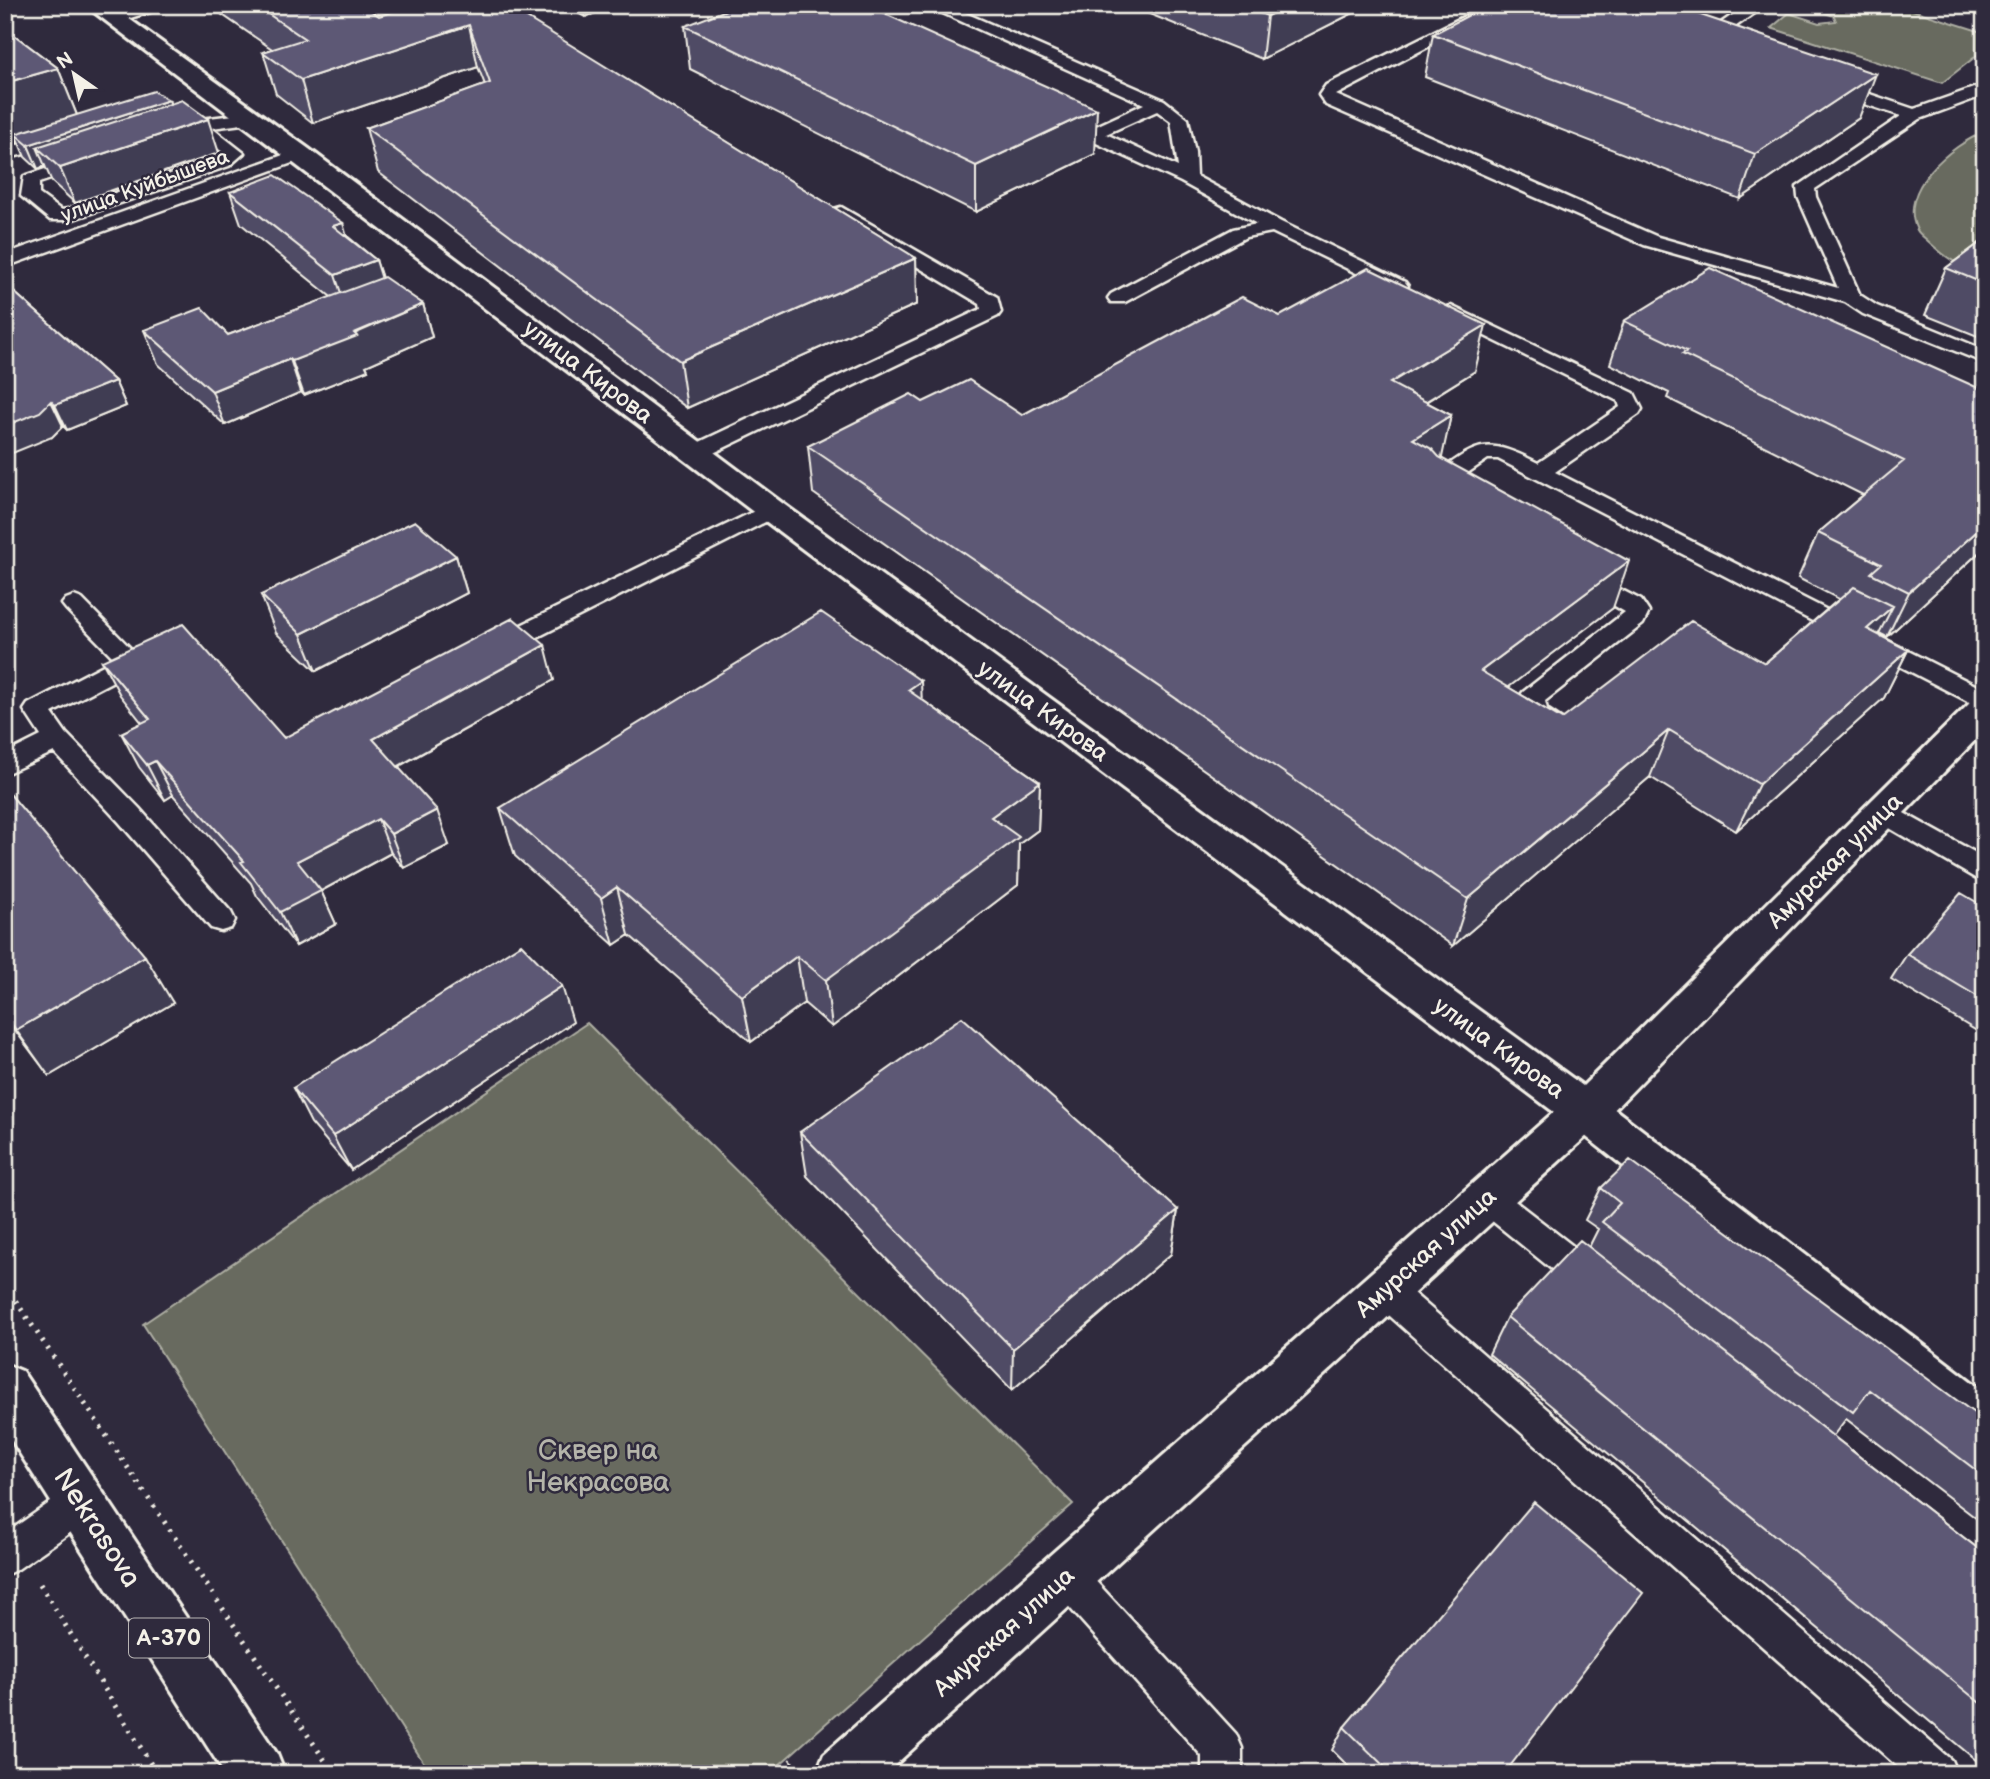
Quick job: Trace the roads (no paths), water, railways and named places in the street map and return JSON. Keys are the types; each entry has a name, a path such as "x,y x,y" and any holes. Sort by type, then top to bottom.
{"street":[{"name":"улица Кирова","path":"105,12 300,154 771,510 1585,1111 1985,1422"},
{"name":"Амурская улица","path":"844,1774 1585,1111 1985,709"},
{"name":"Nekrasova","path":"5,1387 257,1774"}],"lane":[{"path":"105,12 157,5"},
{"path":"392,5 407,13 423,14 448,5"},
{"path":"933,5 1158,104 1179,119 1186,152 1187,178"},
{"path":"1500,5 1332,89 1327,95 1332,101 1651,241 1852,298 1870,310 1985,357"},
{"path":"1728,52 1696,41 1758,5"},
{"path":"1808,79 1914,115"},
{"path":"1852,298 1807,197 1806,187 1914,115 1985,89"},
{"path":"1092,134 1158,104"},
{"path":"1041,110 1187,178 1274,226 1628,397 1631,409 1540,472"},
{"path":"181,113 197,125 235,153 223,162 71,214 57,216 30,196 30,180 197,125 251,118"},
{"path":"5,154 77,133"},
{"name":"улица Куйбышева","path":"5,261 300,154"},
{"path":"695,453 991,312 990,301 824,203"},
{"path":"1118,298 1240,233 1274,226"},
{"path":"1450,504 1433,492 1433,486 1483,452 1502,453 1985,701"},
{"path":"475,659 771,510"},
{"path":"1560,565 1633,605 1637,612 1634,618 1532,698 1535,713 1568,734"},
{"path":"74,604 131,661 37,709 57,739 130,815 221,920"},
{"path":"5,765 57,739"},
{"path":"1885,812 1985,871"},
{"path":"1487,1198 1617,1300"},
{"path":"1385,1290 1937,1774"},
{"path":"11,1552 81,1503"},
{"path":"1067,1577 1222,1748 1222,1774"}],"park label":[{"name":"Сквер на Некрасова","path":"598,1466"}]}
